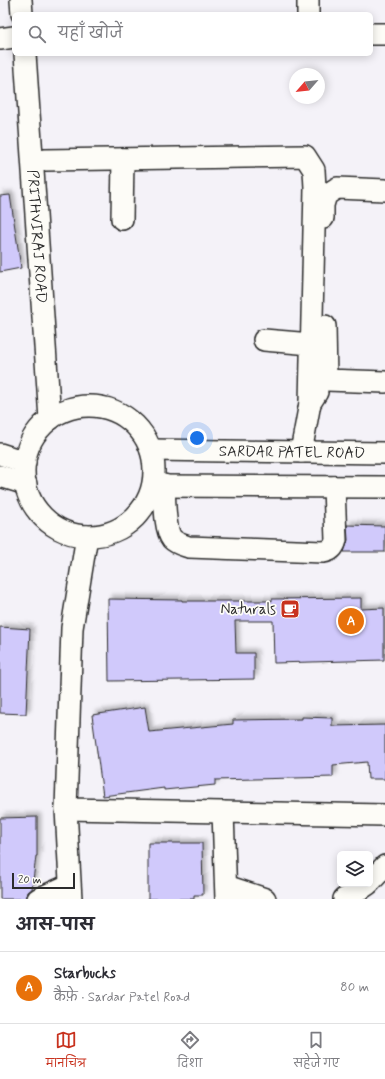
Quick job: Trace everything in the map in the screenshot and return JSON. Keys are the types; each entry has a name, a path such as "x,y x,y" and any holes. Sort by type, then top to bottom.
{"street":[{"path":"21,0 22,12"},
{"path":"35,0 36,12"},
{"path":"308,0 308,12"},
{"path":"373,34 385,34"},
{"path":"0,39 12,37"},
{"name":"PRITHVIRAJ ROAD","path":"24,56 58,414"},
{"name":"PRITHVIRAJ ROAD","path":"39,56 57,359 58,414"},
{"path":"45,160 305,156 314,170 314,188 310,403 301,452"},
{"path":"122,219 123,159"},
{"path":"310,403 326,380 324,200 326,195 337,188 385,190"},
{"path":"264,340 311,344"},
{"path":"326,380 385,382"},
{"path":"158,486 136,517 122,528 105,535 87,536 66,532 47,521 33,504 26,484 25,462 33,438 58,414 91,406 117,412 138,428 151,450 168,529 172,538 179,544 190,547 330,551 334,547 336,540 334,486"},
{"name":"SARDAR PATEL ROAD","path":"151,450 385,453"},
{"path":"0,454 25,462"},
{"path":"0,476 26,484"},
{"path":"158,486 385,487"},
{"path":"38,899 70,892 66,809 72,628 87,536"},
{"path":"66,809 385,816"},
{"path":"223,812 226,892 265,899"},
{"path":"373,879 385,866"},
{"path":"344,899 363,887"}],"building":[{"path":"10,195 21,268 0,272 0,196"},
{"path":"347,525 385,526 385,552 344,552 348,540"},
{"path":"361,598 361,609 384,608 384,660 274,663 273,621 235,621 236,653 254,653 254,679 109,681 108,599 272,601 272,599"},
{"path":"0,627 30,629 26,714 0,713"},
{"path":"145,707 149,732 233,724 233,720 302,719 302,717 332,718 332,726 385,725 385,779 368,779 367,762 333,765 333,777 215,780 215,785 164,790 164,788 103,796 92,715"},
{"path":"37,817 37,856 32,889 28,892 26,899 0,899 0,818"},
{"path":"148,843 202,843 203,895 194,895 194,899 148,899"}],"place":[{"name":"Naturals","path":"290,609"},
{"name":"Starbucks","path":"351,621"}]}
